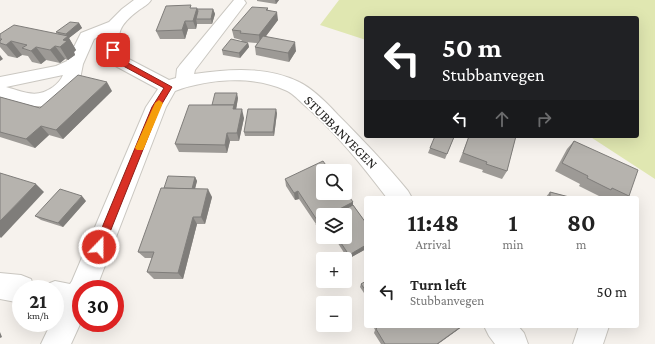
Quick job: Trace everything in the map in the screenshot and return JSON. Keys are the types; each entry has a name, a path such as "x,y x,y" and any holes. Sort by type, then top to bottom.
{"street":[{"path":"0,92 32,100 48,100 62,89 71,78 74,64 88,36 114,25 128,10 144,0"},
{"path":"80,280 156,107 177,84 186,69 239,3"},
{"path":"114,25 109,41 116,59 177,84"},
{"path":"0,83 61,70 74,64"},
{"name":"STUBBANVEGEN","path":"177,84 218,76 248,75 269,78 293,86 319,107 369,159 398,196"},
{"path":"0,286 12,288"},
{"path":"56,344 72,299"},
{"path":"501,328 513,344"},
{"path":"588,344 593,328"}],"green space":[{"path":"339,0 655,0 655,179 592,138 639,138 639,16 364,16 364,39 320,25"}],"building":[{"path":"191,5 190,8 197,8 193,21 185,21 182,30 156,31 166,6"},
{"path":"252,7 268,8 266,10 277,12 259,35 240,33 241,31 232,30"},
{"path":"197,9 213,9 211,19 196,19"},
{"path":"70,22 79,23 66,34 56,32"},
{"path":"14,25 68,36 63,40 67,41 60,47 55,46 50,50 36,47 31,51 22,48 27,45 11,41 6,45 0,43 2,39 0,39 0,34"},
{"path":"263,36 295,42 288,53 255,47"},
{"path":"231,39 248,43 239,53 222,50"},
{"path":"78,75 107,82 56,130 41,126 26,139 0,132 0,97 40,108"},
{"path":"215,93 237,93 234,105 212,105"},
{"path":"189,105 234,105 233,109 242,109 237,133 227,133 225,145 175,144"},
{"path":"248,109 276,109 273,132 244,132"},
{"path":"434,138 454,138 447,154 430,148"},
{"path":"468,138 515,138 507,171 486,164 487,162 463,153"},
{"path":"574,141 638,170 629,196 612,188 611,190 562,163"},
{"path":"323,161 325,164 317,164"},
{"path":"316,164 316,200 352,200 353,202 341,208 316,208 316,218 298,191 294,193 285,179"},
{"path":"0,173 36,184 0,221"},
{"path":"168,176 195,177 192,189 164,188"},
{"path":"161,188 208,189 201,217 193,217 178,273 147,272 154,252 138,252"},
{"path":"60,189 82,196 58,223 35,216"},
{"path":"550,192 565,196 550,196"},
{"path":"353,205 364,220 364,246 352,253 347,252 342,244 352,244 352,208 347,208"},
{"path":"459,328 437,344 385,344 376,329"}],"slow traffic":[{"path":"140,148 156,107 159,103"}],"route":[{"path":"99,247 156,107 168,87 116,59 113,50"}]}
